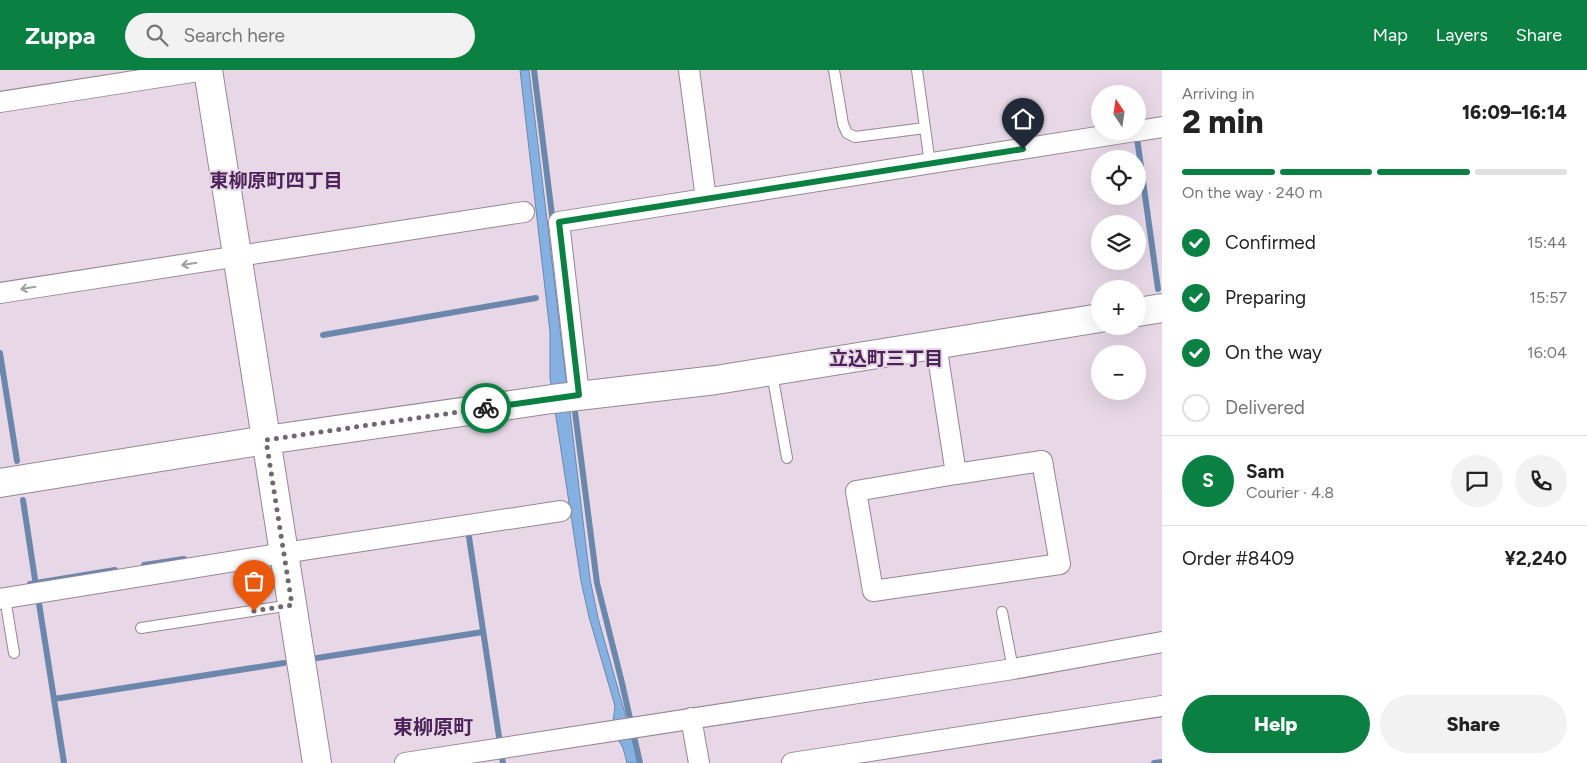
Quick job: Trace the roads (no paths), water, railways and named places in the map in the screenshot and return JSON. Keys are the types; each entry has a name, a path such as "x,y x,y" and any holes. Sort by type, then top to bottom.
{"street":[{"path":"0,102 207,70 316,763"},
{"path":"689,70 706,199"},
{"path":"1146,129 1162,127"},
{"path":"579,395 559,222 1091,138"},
{"path":"0,293 524,212"},
{"path":"1146,311 1162,308"},
{"path":"0,483 266,440 579,395 716,380 1091,319"},
{"path":"936,344 956,474"},
{"path":"1042,461 1060,564 873,591 856,491 956,474 1042,461"},
{"path":"2,598 561,511"},
{"path":"405,763 1012,669 1162,642"},
{"path":"792,763 1162,706"},
{"path":"691,718 699,763"}],"lane":[{"path":"834,70 843,124 847,133 855,137 925,128"},
{"path":"916,70 930,164"},
{"path":"772,371 787,458"},
{"path":"2,598 14,653"},
{"path":"141,628 292,605"},
{"path":"1002,612 1012,669"}],"water":[{"path":"520,70 529,70 590,579 598,618 639,763 627,763 623,748 616,736 613,721 615,706 589,617 581,581 550,378 550,332"}],"waterway":[{"path":"534,70 553,223"},
{"path":"1137,140 1158,289"},
{"path":"323,335 536,298"},
{"path":"0,353 17,461"},
{"path":"574,404 597,583 640,763"},
{"path":"23,500 36,586"},
{"path":"469,537 499,737"},
{"path":"144,565 184,559"},
{"path":"30,584 115,570"},
{"path":"38,597 64,763"},
{"path":"317,658 483,632"},
{"path":"54,699 284,663"},
{"path":"502,758 503,763"},
{"path":"1154,763 1162,762"}],"district":[{"name":"東柳原町四丁目","path":"276,180"},
{"name":"立込町三丁目","path":"886,358"},
{"name":"東柳原町","path":"433,727"}]}
